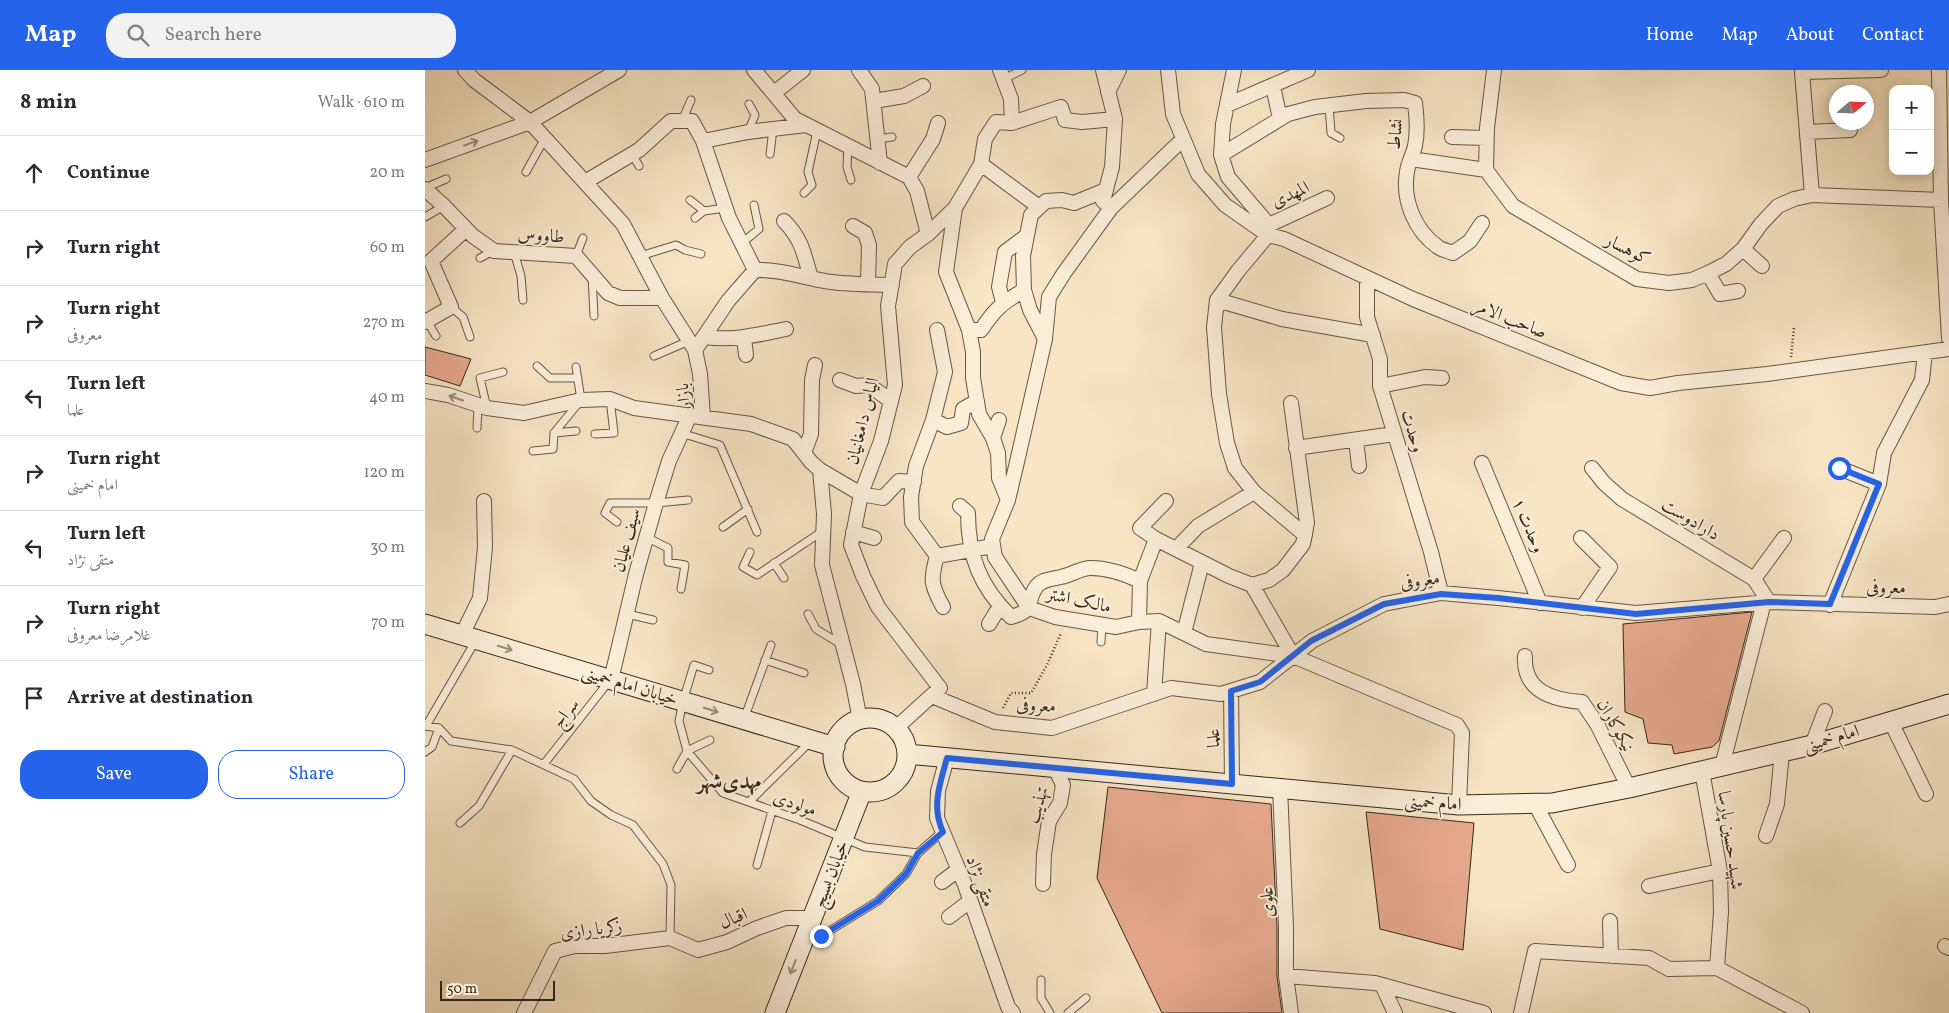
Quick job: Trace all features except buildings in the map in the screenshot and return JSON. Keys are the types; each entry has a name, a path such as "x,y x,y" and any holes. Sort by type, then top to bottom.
{"street":[{"name":"بازار","path":"465,70 474,80 530,122 623,224 662,298 692,346 700,374 697,416 751,424 793,439 811,462 820,470 861,494"},
{"path":"425,160 530,122 619,70"},
{"path":"754,70 795,119 909,177 917,191 928,234"},
{"path":"774,94 803,70"},
{"path":"860,70 872,89 880,163"},
{"path":"1103,70 1115,119 1112,168 1103,201 1111,208"},
{"path":"1108,92 1119,70"},
{"name":"صاحب الامر","path":"1169,70 1173,114 1198,174 1230,209 1284,239 1413,299 1621,383 1650,388 1949,350"},
{"path":"1234,70 1223,124 1221,155 1228,177 1268,230 1217,300 1214,327 1219,394 1227,443 1235,468 1254,492 1305,535"},
{"path":"1227,105 1308,70"},
{"path":"1411,159 1486,170 1486,138 1494,70"},
{"path":"1812,195 1803,72 1881,70"},
{"path":"1939,70 1941,200 1949,338"},
{"path":"1002,74 1011,99 1012,123"},
{"path":"874,101 904,96 923,86"},
{"path":"1273,86 1280,119"},
{"name":"نشاط","path":"1221,155 1288,114 1366,101 1404,100 1415,103 1418,124 1415,146 1407,172 1407,191 1411,214 1424,233 1439,248 1453,253 1471,241 1482,223"},
{"name":"الیاس دامغانیان","path":"936,692 878,607 851,545 861,494 881,441 895,385 888,306 895,264 910,247 928,234 955,208 981,164 985,138 995,122 1012,123 1061,107 1065,120 1081,122 1115,119"},
{"path":"585,182 635,160 671,120 692,121 703,141 725,208 755,270"},
{"path":"909,177 933,139 938,123"},
{"path":"703,141 773,129 812,128"},
{"path":"1807,132 1850,130"},
{"path":"1451,137 1486,138"},
{"path":"937,556 993,546 992,539 1008,500 1045,339 1049,297 1111,208 1183,139"},
{"path":"981,164 1039,207"},
{"name":"کوهسار","path":"1486,170 1513,206 1637,279 1669,283 1692,280 1726,264 1743,249 1761,224 1779,206 1794,199 1812,195 1941,200"},
{"name":"طاووس","path":"425,188 473,236 493,250 576,256 608,292 620,298 662,298"},
{"path":"1045,339 1030,310 1024,290 1023,256 1025,237 1031,216 1046,201 1062,200 1075,203 1106,190"},
{"name":"المهدی","path":"1268,230 1327,198"},
{"path":"955,208 946,272 969,330 973,352 973,378 979,414 993,438 998,453 999,478 1008,500"},
{"path":"783,221 795,232 802,247 811,278"},
{"path":"853,226 865,233 869,245 868,284"},
{"path":"426,321 451,307 428,261 466,229"},
{"path":"1003,302 999,287 1005,252 1025,237"},
{"path":"1743,249 1762,266"},
{"path":"692,346 704,337 728,301 755,270 773,270 846,284 892,285"},
{"path":"1708,273 1720,294 1738,292"},
{"name":"وحدت","path":"1367,278 1367,317 1380,359 1380,386 1431,552 1441,594"},
{"path":"969,330 981,330 1003,302 1024,290"},
{"path":"1217,300 1282,319 1373,335"},
{"path":"704,337 724,340 744,338 786,329"},
{"path":"937,330 945,372 933,420 916,466 911,498 912,522 937,556"},
{"path":"744,338 746,355"},
{"path":"1830,604 1879,484 1884,453 1922,380 1925,353"},
{"path":"804,453 811,434 812,380 815,365"},
{"path":"1380,386 1425,378 1442,378"},
{"path":"840,380 856,386 869,385 891,401"},
{"path":"425,391 448,395 482,407 524,413 581,400 610,398 634,408 697,416"},
{"path":"933,420 947,427 961,423 963,409 977,401"},
{"path":"1252,585 1269,580 1283,570 1303,544 1305,535 1307,524 1291,403"},
{"name":"سیف علیان","path":"611,680 646,537 669,461 681,433 697,416"},
{"path":"993,438 999,420"},
{"path":"1296,448 1395,434"},
{"path":"1356,440 1359,466"},
{"name":"وحدت ۱","path":"1482,463 1540,603"},
{"name":"دارادوست","path":"1592,468 1604,483 1622,499 1753,579 1767,602"},
{"path":"1839,468 1879,484"},
{"path":"820,470 824,514 822,565 860,720"},
{"path":"861,494 883,498 899,481 913,482"},
{"path":"1176,549 1197,526 1254,492"},
{"path":"469,637 480,598 485,547 484,501"},
{"path":"1166,501 1140,528 1176,549 1252,585 1293,656"},
{"path":"960,506 967,513 970,551 988,590 1011,617 1020,615 1029,608 1035,588 1043,581 1090,568 1121,573 1140,581"},
{"path":"853,532 875,538"},
{"path":"1581,538 1610,567 1582,608"},
{"path":"1753,579 1784,538"},
{"path":"1139,622 1140,581 1157,539"},
{"name":"مالک اشتر","path":"993,546 995,557 1029,608 1055,617 1116,627 1139,622 1159,621 1206,644 1293,656 1457,725 1462,733 1459,805"},
{"path":"937,556 931,578 936,595 943,608"},
{"path":"1184,633 1202,562"},
{"name":"معروفی","path":"936,692 995,722 1052,728 1171,688 1221,694 1260,682 1311,641 1384,604 1441,594 1636,614 1767,602 1935,606 1949,604"},
{"path":"1722,766 1767,602"},
{"path":"989,624 1000,606"},
{"path":"1154,694 1159,621"},
{"name":"خیابان امام خمینی","path":"425,624 835,747"},
{"name":"نیکوکاران","path":"1525,656 1524,670 1533,683 1548,696 1582,702 1597,724 1629,788"},
{"name":"علما","path":"1231,691 1232,784"},
{"path":"896,728 936,692"},
{"name":"امام خمینی","path":"907,754 1459,805 1552,804 1812,745 1890,720 1949,704"},
{"path":"1812,745 1825,711"},
{"path":"860,720 879,720 896,728 906,745 907,754 903,773 890,787 871,792 853,788 839,774 834,756 835,747 844,730 860,720"},
{"path":"1890,720 1926,794"},
{"path":"1766,836 1777,804 1782,752"},
{"name":"متقی نژاد","path":"947,758 938,791 937,818 959,870 1007,1011"},
{"name":"تهذیب","path":"1043,884 1049,822 1060,804 1063,785 1055,768"},
{"name":"شهید حسین پارسا","path":"1703,771 1720,871 1721,912 1717,968"},
{"name":"علوی","path":"1281,788 1286,976 1291,1013"},
{"name":"خیابان بسیج","path":"775,1013 862,791"},
{"path":"1535,804 1568,865"},
{"path":"942,882 959,870"},
{"path":"1649,886 1720,871"},
{"path":"949,917 970,901"},
{"name":"اقبال","path":"670,938 698,950 727,942 757,928 786,918 810,925"},
{"path":"1609,921 1611,956"},
{"name":"زکریا رازی","path":"524,1013 555,951 575,946 605,946 670,938"},
{"path":"1521,1013 1535,951 1649,958 1669,969 1717,968 1803,1013"},
{"path":"1286,976 1375,983 1484,1013"},
{"path":"1383,985 1395,1013"}],"lane":[{"path":"1002,74 1022,70"},
{"path":"682,121 691,100"},
{"path":"748,132 755,115 749,104"},
{"path":"1329,106 1331,133 1340,138"},
{"path":"804,193 812,185 808,172 812,128"},
{"path":"769,154 773,129"},
{"path":"526,172 545,138"},
{"path":"878,139 892,138"},
{"path":"848,146 847,167 851,180"},
{"path":"425,188 446,179"},
{"path":"690,200 704,211"},
{"path":"742,243 759,228 754,205"},
{"path":"425,217 444,206"},
{"path":"695,218 704,211 725,208"},
{"path":"576,256 583,238"},
{"path":"640,256 676,245 685,250 701,254"},
{"path":"480,258 493,250"},
{"path":"514,252 521,276 523,300"},
{"path":"592,275 594,316"},
{"path":"451,307 463,317 470,336"},
{"path":"426,321 436,336"},
{"path":"654,356 692,346"},
{"path":"537,366 550,378 578,378"},
{"path":"533,450 553,449 554,433 581,400 576,367"},
{"path":"477,428 482,407 480,378 503,372"},
{"path":"595,434 614,433 610,398"},
{"path":"554,433 576,432"},
{"path":"681,433 720,445 757,532"},
{"path":"617,522 605,513 610,503 656,503 688,500"},
{"path":"723,527 748,509"},
{"path":"750,552 743,566 757,575 823,531"},
{"path":"646,537 668,548 668,562 685,566 681,588"},
{"path":"774,563 784,578"},
{"path":"627,614 653,620"},
{"path":"807,614 816,630 843,645"},
{"path":"1101,642 1102,625"},
{"path":"469,637 425,726 439,728 451,741 512,750 544,764 575,779 591,801 611,815 633,824 663,864 671,885 670,938"},
{"path":"744,720 771,645"},
{"path":"765,660 804,673"},
{"name":"مولودی","path":"709,670 694,665 679,721 687,751 723,793 801,820 865,847 918,853"},
{"name":"سراج","path":"544,764 611,680"},
{"path":"425,752 432,747 439,728"},
{"path":"677,769 687,751 710,740"},
{"path":"749,802 812,740"},
{"path":"460,823 479,806 512,750"},
{"path":"757,865 772,811"},
{"path":"810,925 821,936 878,901 906,874 918,853 943,832"},
{"path":"1041,980 1041,998 1050,1013"},
{"path":"1068,1013 1086,998"}],"path":[{"path":"1790,371 1794,328"},
{"path":"995,722 1011,693 1031,693 1047,665 1067,619"}],"district":[{"name":"مهدی‌شهر","path":"729,780"}],"route":[{"path":"821,936 878,901 906,874 918,853 943,832 937,818 938,791 947,758 1232,784 1231,691 1260,682 1311,641 1384,604 1441,594 1498,598 1636,614 1769,602 1830,604 1879,484 1839,468"}]}
